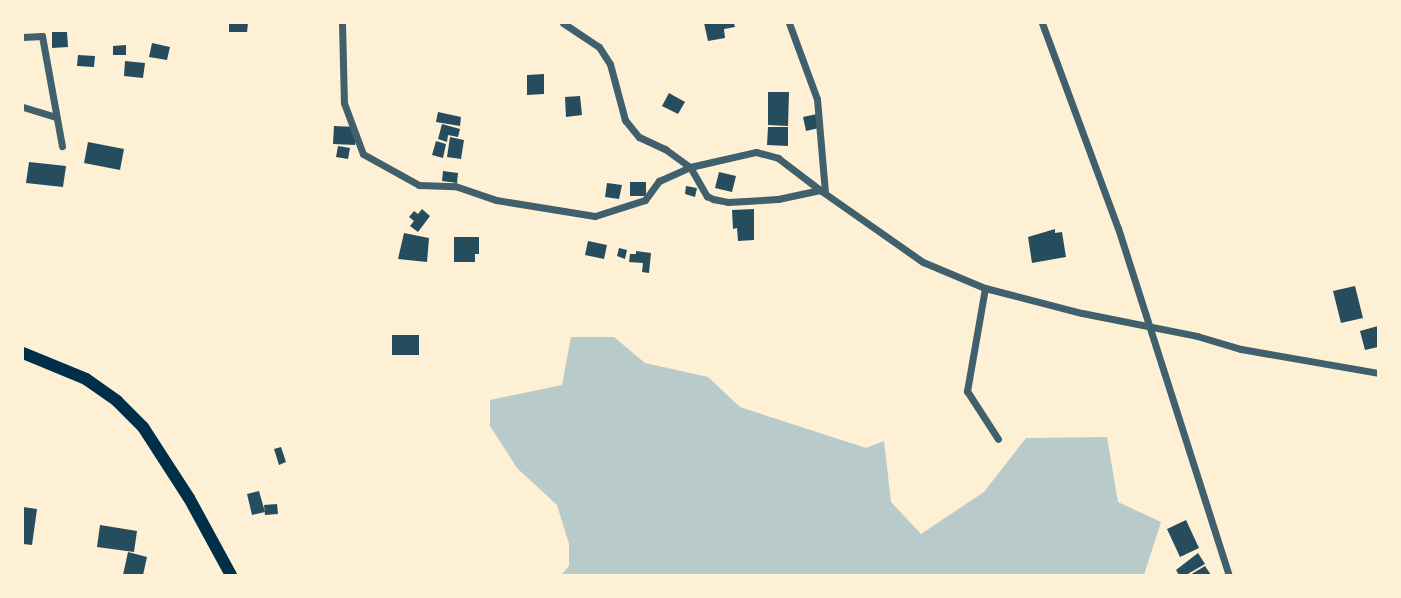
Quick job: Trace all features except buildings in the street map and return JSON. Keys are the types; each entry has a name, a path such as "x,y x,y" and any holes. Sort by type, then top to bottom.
{"highway":[{"path":"23,353 86,380 117,401 143,427 189,498 231,575"}],"street":[{"path":"342,23 344,103 363,154 419,185 455,186 496,200 595,216 645,200 659,181 690,167 744,154 764,153 793,168 923,262 985,288 1241,349 1378,373"},
{"path":"563,23 599,47 610,64 625,120 639,137 665,149 690,167 706,196 728,202 778,199 823,191"},
{"path":"789,23 817,99 823,191"},
{"path":"1042,23 1092,152 1229,575"},
{"path":"23,37 42,36 62,146"},
{"path":"23,107 56,117"},
{"path":"985,288 967,391 998,439"}],"shaded area":[{"path":"571,337 614,337 645,363 708,377 740,407 866,448 884,441 891,502 921,534 984,492 1026,438 1107,437 1118,502 1161,522 1144,575 561,575 569,566 569,544 557,505 517,468 490,426 490,400 562,385"}]}
